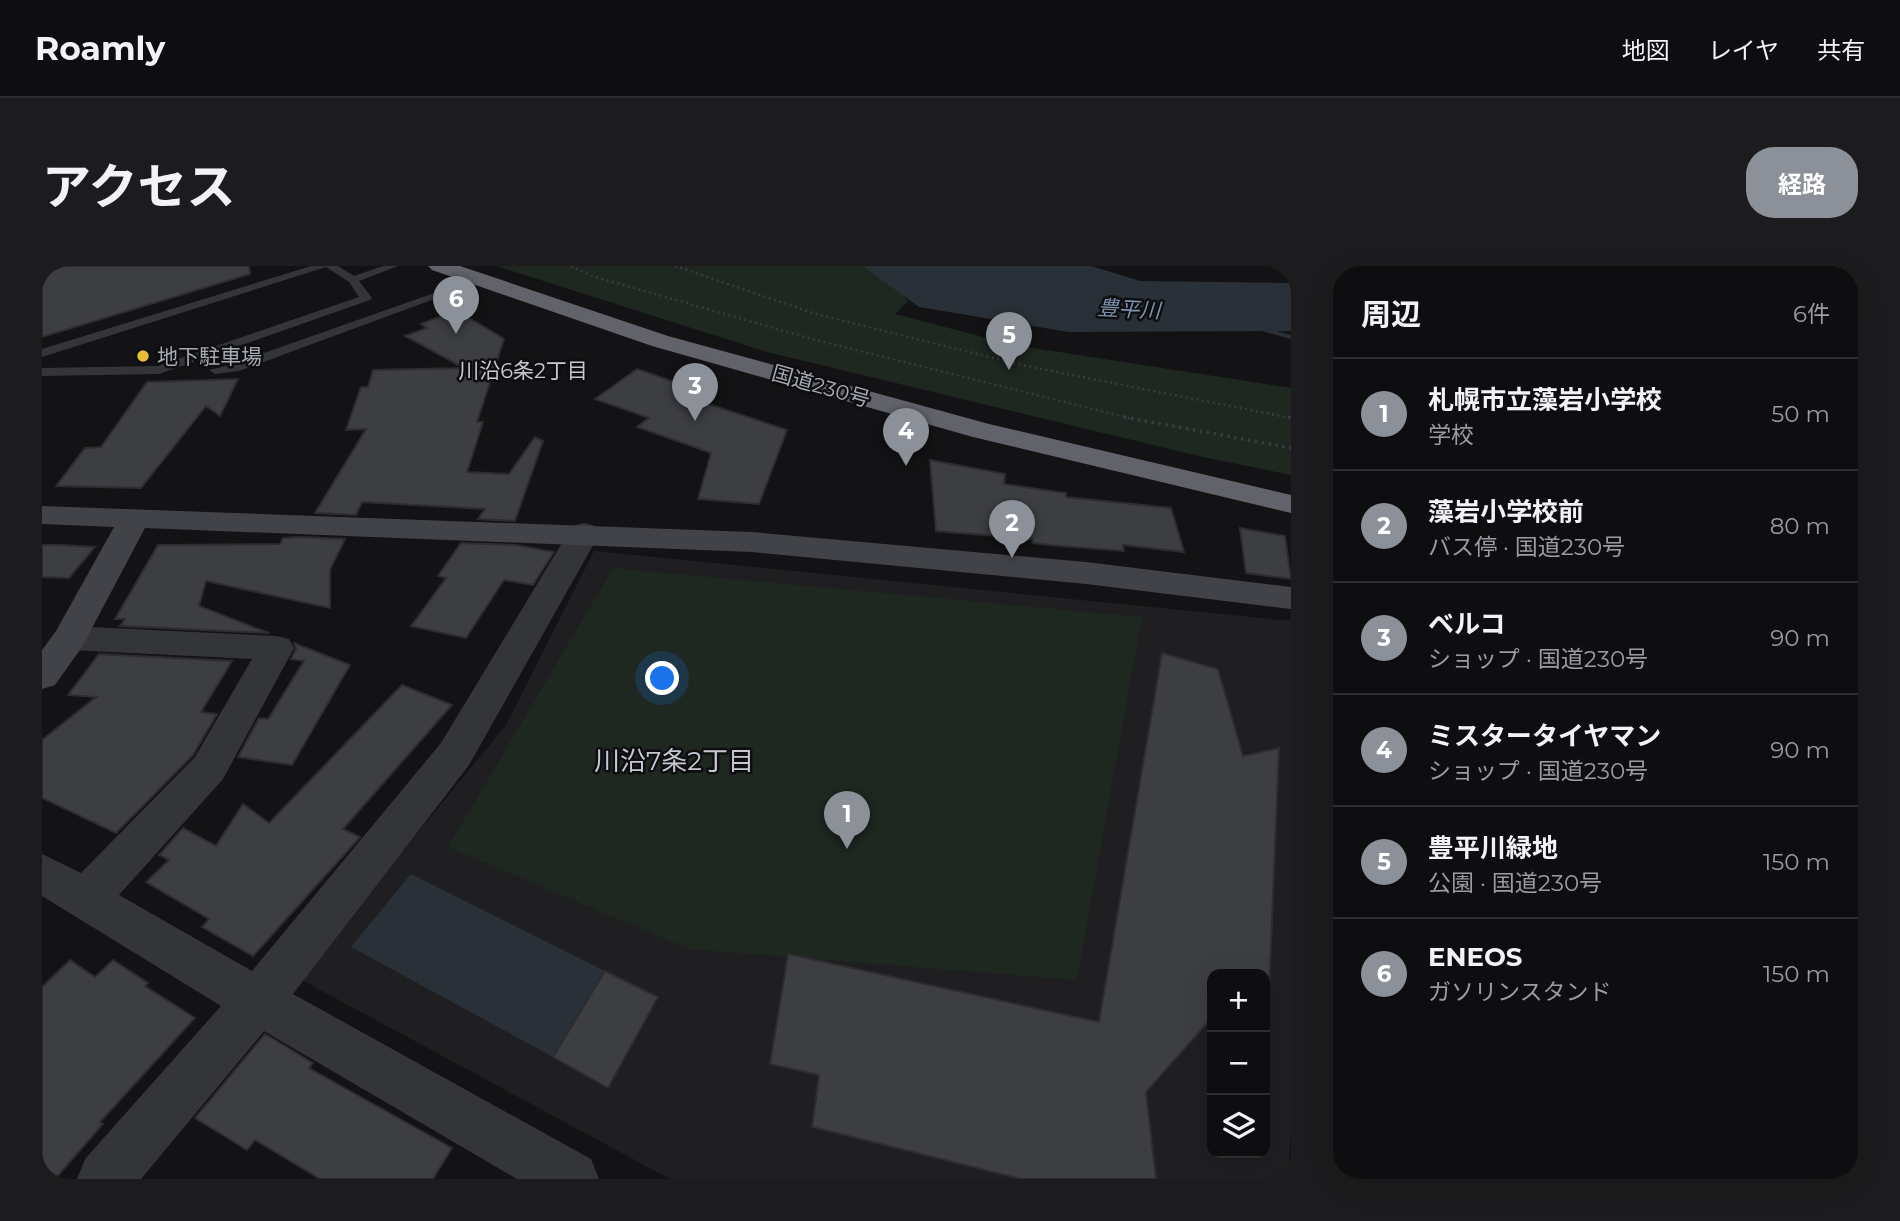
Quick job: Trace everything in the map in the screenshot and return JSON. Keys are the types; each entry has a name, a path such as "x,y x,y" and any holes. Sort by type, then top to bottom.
{"highway":[{"name":"国道230号","path":"439,266 660,341 983,432 1291,504"}],"street":[{"path":"42,515 766,543 1086,573 1291,598"},
{"path":"42,676 71,638 134,519"},
{"path":"105,1179 258,1001 455,754 584,534"},
{"path":"71,638 276,648 209,768 87,898"},
{"path":"42,873 258,1001 571,1179"}],"lane":[{"path":"42,353 322,266"},
{"path":"42,372 159,370 366,298 353,280 331,266"},
{"path":"353,280 393,266"},
{"path":"215,370 236,368 478,281"}],"path":[{"path":"571,266 592,276 812,339 1100,413 1291,447"},
{"path":"675,266 816,314 1012,363 1291,418"}],"shaded area":[{"path":"496,266 877,266 908,301 895,314 1014,345 1291,388 1291,475 1203,457 767,352"},
{"path":"594,551 1291,621 1291,1132 1288,1179 670,1179 298,978 506,725"},
{"path":"613,568 1142,617 1077,980 689,949 448,847"}],"water":[{"name":"豊平川","path":"863,266 1091,266 1140,281 1291,283 1291,331 1069,332 919,307"},
{"path":"411,874 605,971 553,1057 351,947"}],"building":[{"path":"42,266 249,266 250,274 42,337"},
{"path":"456,310 504,339 477,422 483,422 467,472 509,474 535,437 543,441 515,521 478,519 485,509 362,502 356,515 315,513 366,429 346,430 361,387 368,387 373,370 464,368 405,336 427,328 421,324"},
{"path":"637,369 712,395 702,402 787,430 759,504 698,499 711,453 637,427 649,418 595,399"},
{"path":"238,379 220,416 206,406 141,488 56,486 85,448 101,447 147,382"},
{"path":"930,460 1005,474 1004,484 1066,493 1066,497 1171,508 1184,552 1123,545 1124,551 1060,546 1033,543 1032,539 936,531"},
{"path":"1240,528 1285,536 1291,579 1246,573"},
{"path":"283,538 345,539 330,570 330,608 206,581 199,606 269,633 120,626 125,619 115,619 158,545 280,544"},
{"path":"461,543 515,545 554,552 533,585 504,580 466,638 411,626 446,578 438,576"},
{"path":"42,545 95,547 69,578 42,577"},
{"path":"294,643 350,665 292,765 238,757 259,718 268,719 304,661 291,659 296,649"},
{"path":"1162,653 1218,669 1243,756 1279,748 1270,970 1207,969 1207,1023 1146,1092 1156,1179 1021,1179 812,1127 819,1075 770,1064 788,954 1099,1022"},
{"path":"99,654 232,661 201,712 217,714 193,755 116,833 42,798 42,740 96,697 68,695"},
{"path":"402,685 452,705 343,829 360,837 253,956 202,927 209,919 146,882 169,860 159,855 183,828 216,846 243,804 269,823"},
{"path":"70,960 95,977 113,960 148,983 145,986 195,1018 100,1122 103,1124 55,1179 42,1179 42,987"},
{"path":"605,971 658,997 608,1088 553,1057"},
{"path":"265,1034 313,1063 309,1068 452,1148 433,1179 320,1179 255,1140 247,1150 195,1118"}],"waterway":[{"path":"1258,327 1291,337"}],"place":[{"name":"ENEOS","path":"456,334"},
{"name":"地下駐車場","path":"143,356"},
{"name":"豊平川緑地","path":"1009,370"},
{"name":"ベルコ","path":"695,421"},
{"name":"ミスタータイヤマン","path":"906,466"},
{"name":"藻岩小学校前","path":"1012,558"},
{"name":"札幌市立藻岩小学校","path":"847,849"}],"district":[{"name":"川沿6条2丁目","path":"523,370"},
{"name":"川沿7条2丁目","path":"674,761"}]}
